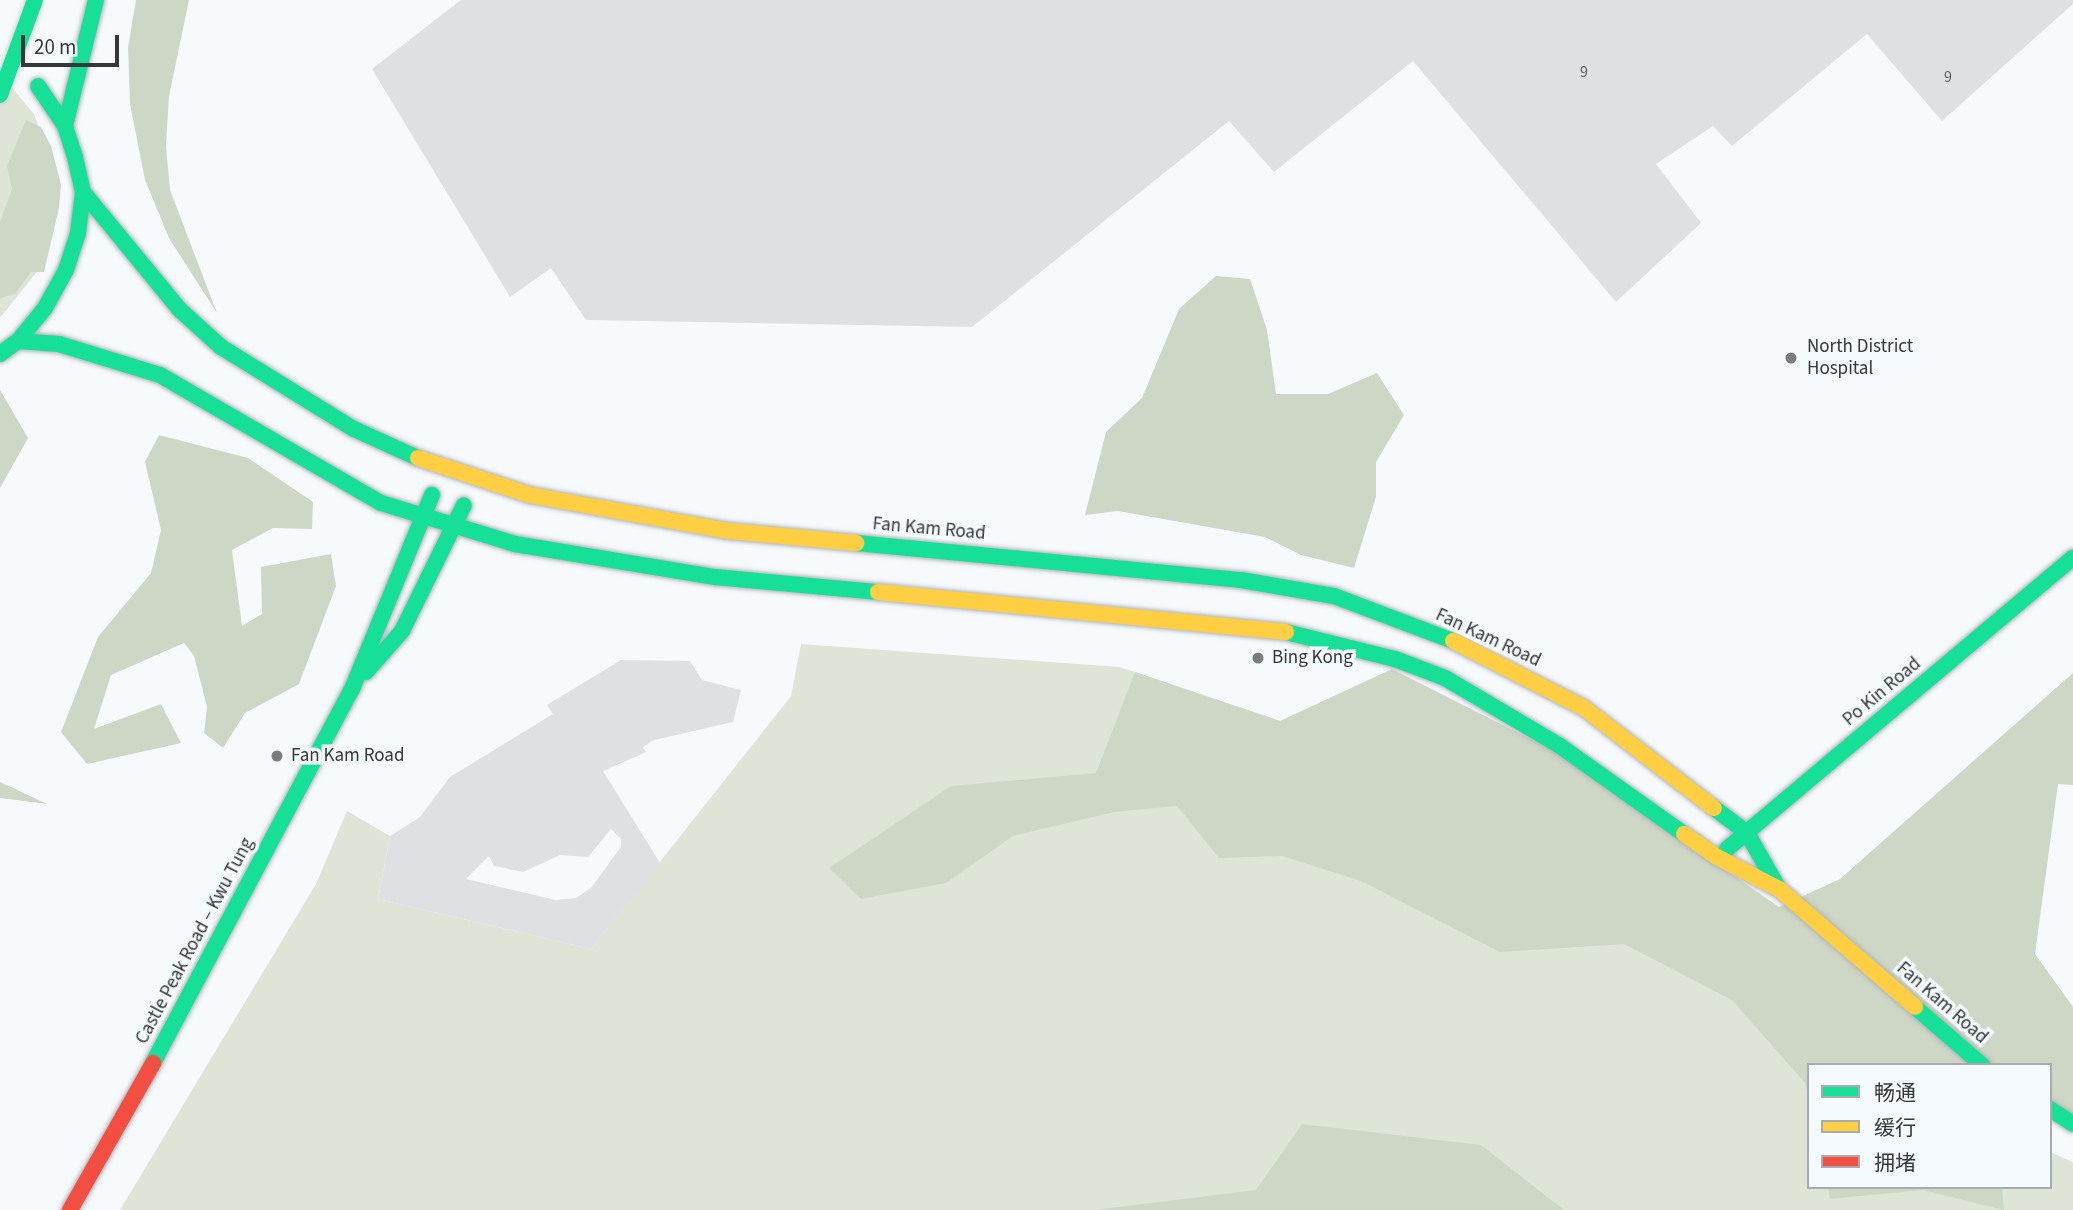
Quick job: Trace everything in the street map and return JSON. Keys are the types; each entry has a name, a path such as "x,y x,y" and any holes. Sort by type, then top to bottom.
{"main road":[{"path":"0,95 35,0"},
{"path":"65,126 96,0"},
{"path":"0,354 19,341 46,308 66,270 83,192 65,126 38,86"},
{"name":"Fan Kam Road","path":"83,192 179,309 221,347 354,429 443,467 530,495 729,531 1241,580 1334,596 1444,637 1584,708 1747,833 1779,889"},
{"name":"Fan Kam Road","path":"19,341 59,344 160,375 326,475 382,503 455,528 557,552 715,577 1134,613 1270,628 1335,641 1445,678 1560,746 1717,857 1779,889 1980,1063"},
{"name":"Castle Peak Road – Kwu Tung","path":"70,1210 208,965 352,689 443,467"},
{"name":"Castle Peak Road – Kwu Tung","path":"352,689 402,631 455,528 476,478"},
{"name":"Po Kin Road","path":"1717,857 2073,558"},
{"path":"2052,1110 2073,1124"}],"shaded area":[{"path":"0,73 34,114 52,164 39,269 0,318"},
{"path":"801,644 1120,667 1280,721 1407,700 1807,1063 1807,1189 2052,1189 2052,1153 2073,1162 2073,1210 120,1210 316,884 347,811 390,836 378,899 591,949 791,696"}],"green space":[{"path":"136,0 189,0 169,96 166,146 170,190 217,313 169,238 145,180 130,104 128,47"},
{"path":"26,120 41,127 51,146 61,185 59,208 44,272 31,272 15,294 0,298 0,222 12,189 7,166"},
{"path":"1216,276 1250,279 1267,330 1276,394 1328,394 1377,373 1404,415 1376,462 1376,497 1354,568 1301,555 1265,537 1118,511 1085,515 1106,432 1142,398 1179,309"},
{"path":"0,390 28,438 0,488"},
{"path":"159,435 248,458 313,502 312,529 273,528 232,550 242,626 262,614 261,567 331,554 336,586 299,684 245,713 223,748 204,733 207,707 194,656 184,643 111,675 94,729 161,704 181,743 87,764 61,732 98,637 151,573 161,530 145,462"},
{"path":"1392,669 1558,753 1779,907 1840,879 2073,673 2073,785 2058,784 2035,954 2073,1007 2073,1122 2052,1102 2052,1063 1807,1063 1807,1090 1805,1083 1732,1000 1624,944 1500,952 1361,881 1282,856 1219,858 1177,806 1114,812 1013,836 946,883 861,899 829,868 951,786 1096,773 1135,672 1280,721"},
{"path":"0,782 47,804 0,798"},
{"path":"1302,1124 1481,1145 1564,1210 1094,1210 1256,1190"},
{"path":"1828,1189 2002,1189 2004,1210 1922,1190 1830,1199"}],"building":[{"path":"461,0 2073,0 2073,4 1942,121 1867,34 1732,146 1713,126 1656,164 1701,223 1616,302 1413,61 1274,172 1229,121 972,327 586,320 551,268 510,297 372,69"},
{"path":"621,660 690,661 702,680 741,690 733,722 654,740 643,747 646,752 603,771 660,863 591,949 378,899 390,836 420,817 450,777 553,714 547,705","holes":["611,829 621,839 621,847 591,888 576,898 556,900 466,879 489,856 494,866 523,872 560,855 588,857"]}],"traffic: fast":[{"path":"0,95 35,0"},
{"path":"65,126 96,0"},
{"path":"0,354 18,341 45,308 66,270 78,233 83,192 75,157 65,126 38,86"},
{"path":"83,192 179,309 221,347 354,429 418,458"},
{"path":"18,341 59,344 160,375 381,503 515,544 715,577 878,592"},
{"path":"153,1063 352,689 432,495"},
{"path":"366,672 402,631 464,505"},
{"path":"856,543 1241,580 1334,596 1453,641"},
{"path":"1727,849 2073,558"},
{"path":"1286,632 1395,659 1445,678 1560,746 1684,834"},
{"path":"1714,808 1747,833 1779,889"},
{"path":"1915,1007 1980,1063"},
{"path":"2052,1110 2073,1124"}],"traffic: slow":[{"path":"418,458 530,495 729,531 856,543"},
{"path":"878,592 1286,632"},
{"path":"1453,641 1584,708 1714,808"},
{"path":"1684,834 1717,857 1779,889 1915,1007"}],"traffic: jam":[{"path":"70,1210 153,1063"}],"place":[{"name":"North District Hospital","path":"1791,358"},
{"name":"Bing Kong","path":"1258,658"},
{"name":"Fan Kam Road","path":"277,756"}]}
